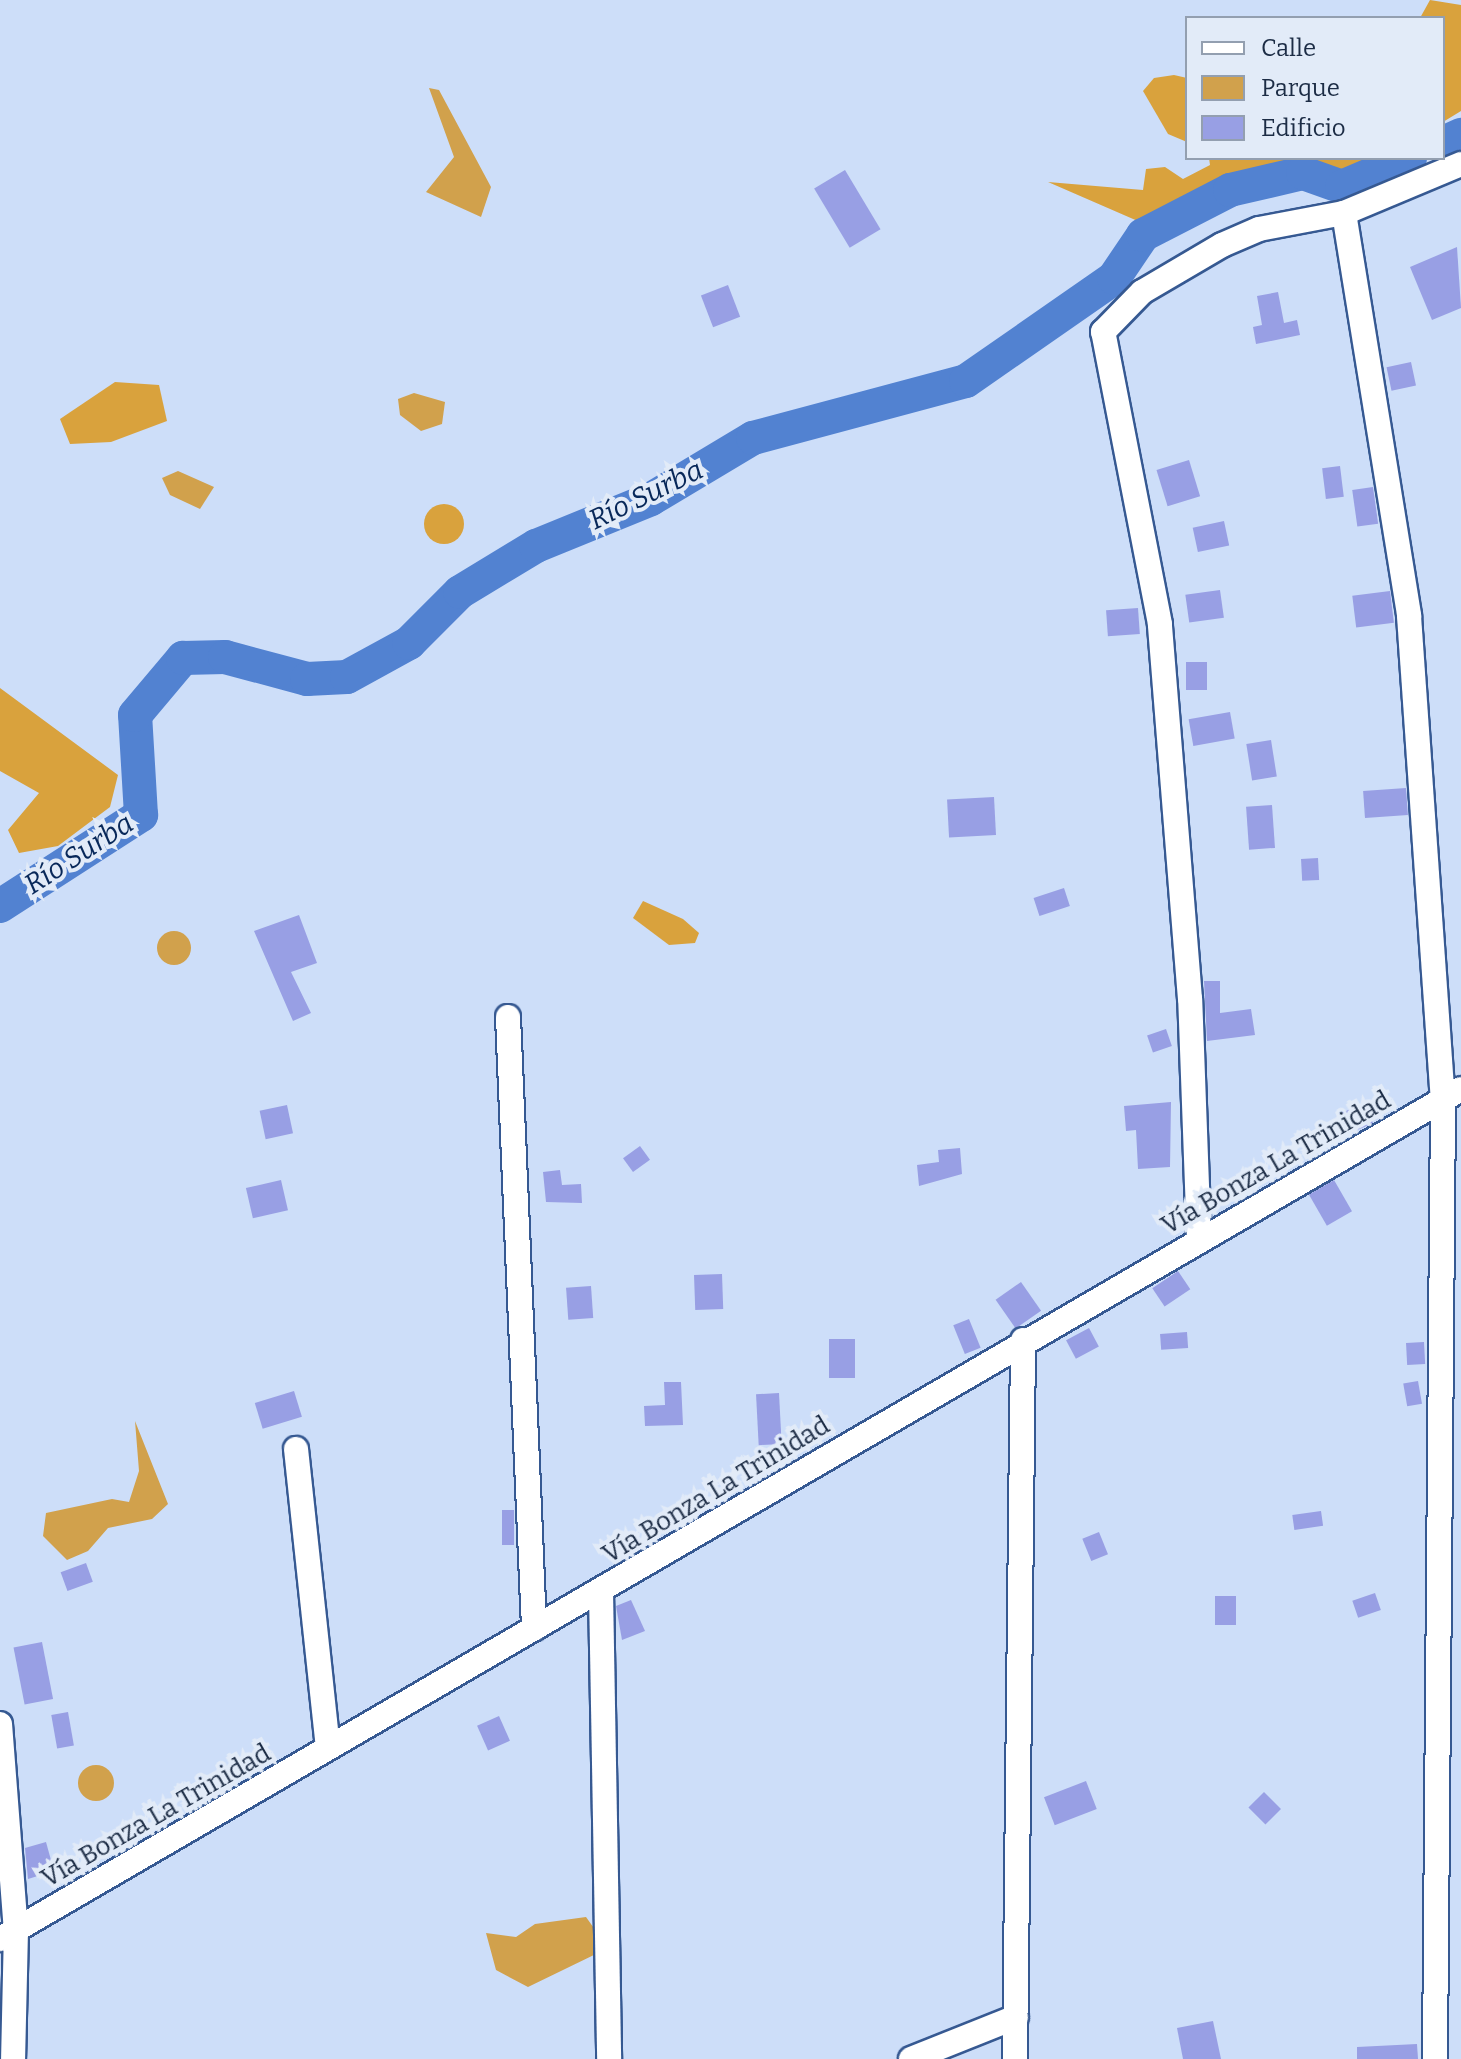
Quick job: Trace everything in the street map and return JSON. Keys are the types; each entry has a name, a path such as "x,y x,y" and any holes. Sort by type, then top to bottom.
{"street":[{"path":"1199,1240 1190,999 1160,624 1134,469 1100,347 1119,309 1222,245 1259,229 1344,213 1461,164"},
{"path":"1344,213 1409,616 1452,1095 1435,2059"},
{"path":"508,1017 534,1628"},
{"name":"Vía Bonza La Trinidad","path":"8,1935 601,1591 1023,1340 1452,1095"},
{"path":"1015,2059 1023,1340"},
{"path":"296,1449 328,1747"},
{"path":"601,1591 609,2059"},
{"path":"0,1724 13,2059"},
{"path":"911,2059 1016,2017"}],"green space":[{"path":"429,88 439,90 491,187 481,217 426,192 454,157"},
{"path":"414,393 445,402 442,424 421,431 400,415 398,399"},
{"path":"178,471 214,487 200,509 170,495 162,478"},
{"path":"174,931 186,936 191,948 186,960 174,965 162,960 157,948 162,936"},
{"path":"135,1421 168,1504 152,1519 108,1528 88,1551 67,1560 43,1536 46,1513 112,1499 129,1502 139,1471"},
{"path":"96,1765 109,1770 114,1783 109,1796 96,1801 83,1796 78,1783 83,1770"},
{"path":"586,1917 601,1938 598,1953 528,1987 496,1970 486,1933 516,1937 535,1924"}],"shaded area":[{"path":"1430,0 1461,5 1461,111 1445,121 1445,16 1421,16"},
{"path":"1174,75 1185,78 1185,141 1168,134 1143,91 1154,78"},
{"path":"1209,160 1374,160 1336,174 1220,185 1140,222 1048,182 1143,190 1146,169 1165,167 1183,179 1210,165"},
{"path":"115,382 159,385 167,421 111,442 70,444 60,419"},
{"path":"444,504 458,510 464,524 458,538 444,544 430,538 424,524 430,510"},
{"path":"0,688 118,775 110,807 58,846 19,853 8,830 39,793 0,771"},
{"path":"643,901 683,919 699,933 695,943 669,945 633,918"}],"building":[{"path":"845,170 881,229 850,248 814,189"},
{"path":"1457,247 1461,308 1432,320 1410,267"},
{"path":"728,285 740,317 713,327 701,295"},
{"path":"1278,292 1284,323 1297,320 1300,335 1256,344 1253,327 1262,325 1257,296"},
{"path":"1411,362 1416,385 1392,391 1387,367"},
{"path":"1189,460 1200,496 1168,506 1156,470"},
{"path":"1340,466 1344,497 1326,499 1322,468"},
{"path":"1373,487 1378,524 1357,527 1352,490"},
{"path":"1224,521 1229,545 1198,552 1193,528"},
{"path":"1220,590 1224,618 1189,623 1185,595"},
{"path":"1390,591 1394,623 1356,627 1352,596"},
{"path":"1138,608 1140,634 1108,636 1106,610"},
{"path":"1186,662 1207,662 1207,690 1186,690"},
{"path":"1230,712 1235,739 1193,746 1189,719"},
{"path":"1271,740 1277,777 1252,780 1246,744"},
{"path":"1406,788 1408,815 1365,818 1363,791"},
{"path":"994,797 996,835 949,837 947,799"},
{"path":"1272,805 1275,848 1249,850 1246,807"},
{"path":"1318,858 1319,880 1302,881 1301,859"},
{"path":"1064,888 1070,906 1039,916 1034,898"},
{"path":"299,915 317,963 291,972 311,1013 293,1021 254,931"},
{"path":"1204,981 1220,981 1220,1013 1251,1009 1255,1035 1207,1041"},
{"path":"1166,1029 1172,1046 1153,1053 1147,1036"},
{"path":"1171,1102 1170,1167 1138,1169 1136,1130 1126,1131 1124,1106"},
{"path":"1364,1103 1373,1123 1346,1135 1338,1115"},
{"path":"287,1105 293,1133 266,1139 260,1111"},
{"path":"640,1146 650,1160 633,1172 623,1158"},
{"path":"960,1148 962,1174 919,1186 917,1165 939,1162 938,1150"},
{"path":"560,1170 562,1185 581,1184 582,1203 546,1202 543,1172"},
{"path":"281,1180 288,1210 253,1218 246,1188"},
{"path":"1334,1180 1352,1211 1327,1226 1309,1194"},
{"path":"1178,1271 1190,1289 1165,1307 1152,1288"},
{"path":"722,1274 723,1309 695,1310 694,1275"},
{"path":"1021,1282 1041,1311 1016,1328 996,1300"},
{"path":"591,1286 593,1318 568,1320 566,1288"},
{"path":"969,1319 981,1348 965,1354 953,1325"},
{"path":"1089,1328 1099,1347 1076,1359 1066,1340"},
{"path":"1187,1332 1188,1348 1161,1350 1160,1334"},
{"path":"829,1339 855,1339 855,1378 829,1378"},
{"path":"1424,1342 1425,1364 1407,1365 1406,1343"},
{"path":"1418,1381 1422,1404 1407,1406 1403,1384"},
{"path":"664,1382 681,1382 683,1425 645,1426 644,1406 665,1405"},
{"path":"294,1391 302,1417 263,1429 255,1403"},
{"path":"779,1393 782,1444 759,1445 756,1394"},
{"path":"502,1510 514,1510 514,1545 502,1545"},
{"path":"1321,1511 1323,1526 1294,1530 1292,1515"},
{"path":"1099,1532 1108,1554 1091,1561 1082,1539"},
{"path":"86,1563 93,1582 67,1591 61,1572"},
{"path":"1375,1593 1381,1610 1358,1618 1352,1601"},
{"path":"1215,1596 1236,1596 1236,1625 1215,1625"},
{"path":"631,1600 645,1631 622,1640 616,1606"},
{"path":"42,1642 53,1699 25,1704 14,1648"},
{"path":"68,1712 74,1745 57,1748 51,1715"},
{"path":"499,1716 510,1741 488,1750 477,1726"},
{"path":"1086,1781 1097,1809 1055,1825 1044,1797"},
{"path":"1264,1792 1281,1809 1265,1825 1248,1808"},
{"path":"46,1842 54,1871 28,1879 25,1848"},
{"path":"1213,2021 1221,2059 1183,2059 1177,2028"},
{"path":"1417,2044 1418,2059 1357,2059 1357,2047"}],"waterway":[{"name":"Río Surba","path":"1445,142 1461,135"},
{"name":"Río Surba","path":"0,906 141,815 135,715 183,658 225,657 307,679 347,677 409,643 460,592 536,546 651,499 753,438 966,381 1114,278 1143,235 1230,190 1303,173 1342,187 1405,160"}]}
